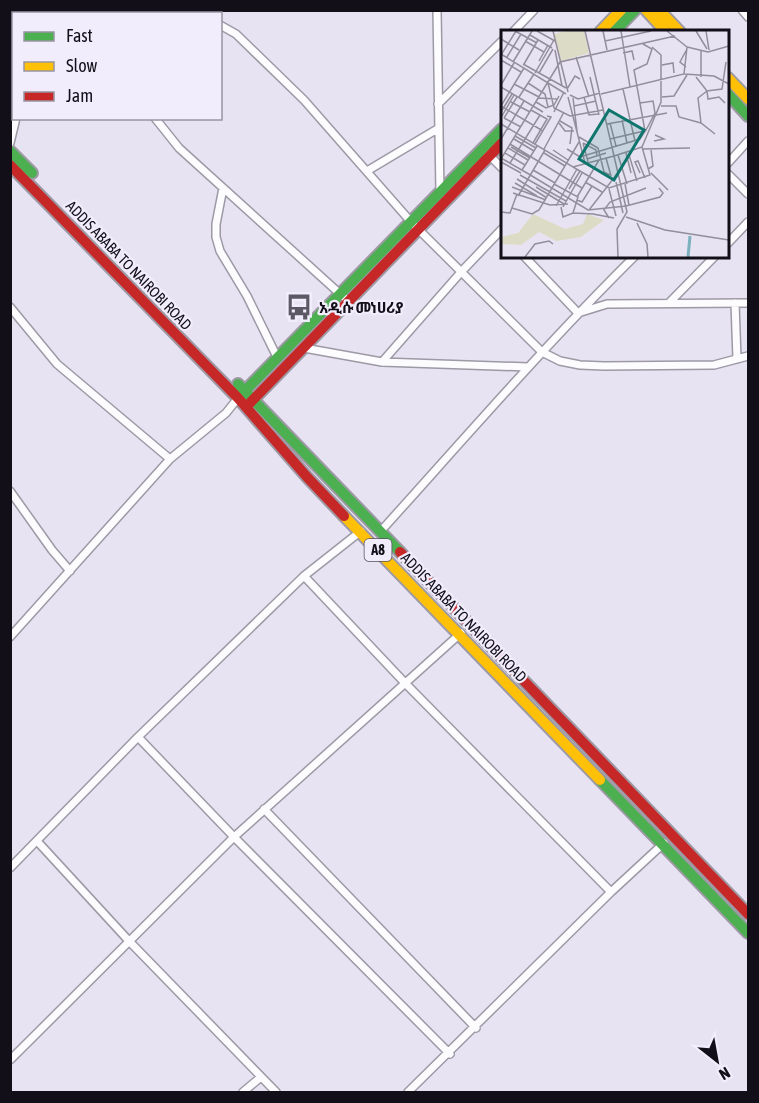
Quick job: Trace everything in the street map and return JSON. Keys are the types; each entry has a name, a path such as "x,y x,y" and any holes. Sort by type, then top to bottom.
{"main road":[{"path":"602,30 621,10"},
{"path":"616,30 635,10"},
{"path":"646,10 664,30"},
{"path":"659,10 678,30"},
{"path":"729,79 748,99"},
{"path":"729,95 748,116"},
{"path":"249,404 304,348 345,298 486,152 501,130"},
{"path":"415,226 440,194 486,152 501,143"},
{"name":"ADDIS ABABA TO NAIROBI ROAD","path":"10,151 241,395 307,477 748,933"},
{"name":"ADDIS ABABA TO NAIROBI ROAD","path":"10,165 241,395"},
{"path":"241,395 277,357 345,298"},
{"name":"ADDIS ABABA TO NAIROBI ROAD","path":"249,404 379,533 748,914"}],"street":[{"path":"437,10 440,194"},
{"path":"515,30 534,10"},
{"path":"742,10 748,17"},
{"path":"222,26 236,34 304,100 415,226 542,352 560,361 580,365 685,367 714,365 748,356"},
{"path":"438,104 501,42"},
{"path":"10,143 16,120"},
{"path":"156,120 179,148 345,298"},
{"path":"367,171 439,128"},
{"path":"729,162 748,141"},
{"path":"486,152 501,167"},
{"path":"729,175 748,194"},
{"path":"223,188 216,224 216,237 220,251 247,296 277,357"},
{"path":"729,242 748,222"},
{"path":"382,362 462,271 501,233"},
{"path":"526,258 578,313"},
{"path":"10,868 138,736 304,576 360,531 379,533 528,367 633,258"},
{"path":"669,303 713,258"},
{"path":"735,303 737,359"},
{"path":"578,313 607,304 748,303"},
{"path":"10,307 57,364 171,459"},
{"path":"304,348 382,362 528,367"},
{"path":"10,637 171,459 226,413 241,395"},
{"path":"226,413 249,404"},
{"path":"10,490 52,550 70,571"},
{"path":"304,576 405,683 611,892"},
{"path":"10,1060 234,837 469,625"},
{"path":"138,736 234,837 450,1054"},
{"path":"264,809 476,1028"},
{"path":"408,1092 450,1054 611,892 673,835"},
{"path":"37,841 129,941 276,1092"},
{"path":"243,1092 261,1077"}],"traffic: fast":[{"path":"616,30 635,10"},
{"path":"729,95 748,116"},
{"path":"240,396 501,130"},
{"path":"10,151 32,173"},
{"path":"238,384 400,552"},
{"path":"600,780 748,933"}],"traffic: slow":[{"path":"602,30 621,10"},
{"path":"646,10 664,30"},
{"path":"659,10 678,30"},
{"path":"729,79 748,99"},
{"path":"344,516 600,780"}],"traffic: jam":[{"path":"248,405 501,144"},
{"path":"10,165 238,398 344,516"},
{"path":"400,552 748,914"}],"place":[{"name":"አዲሱ መነሀሪያ","path":"299,307"}]}
